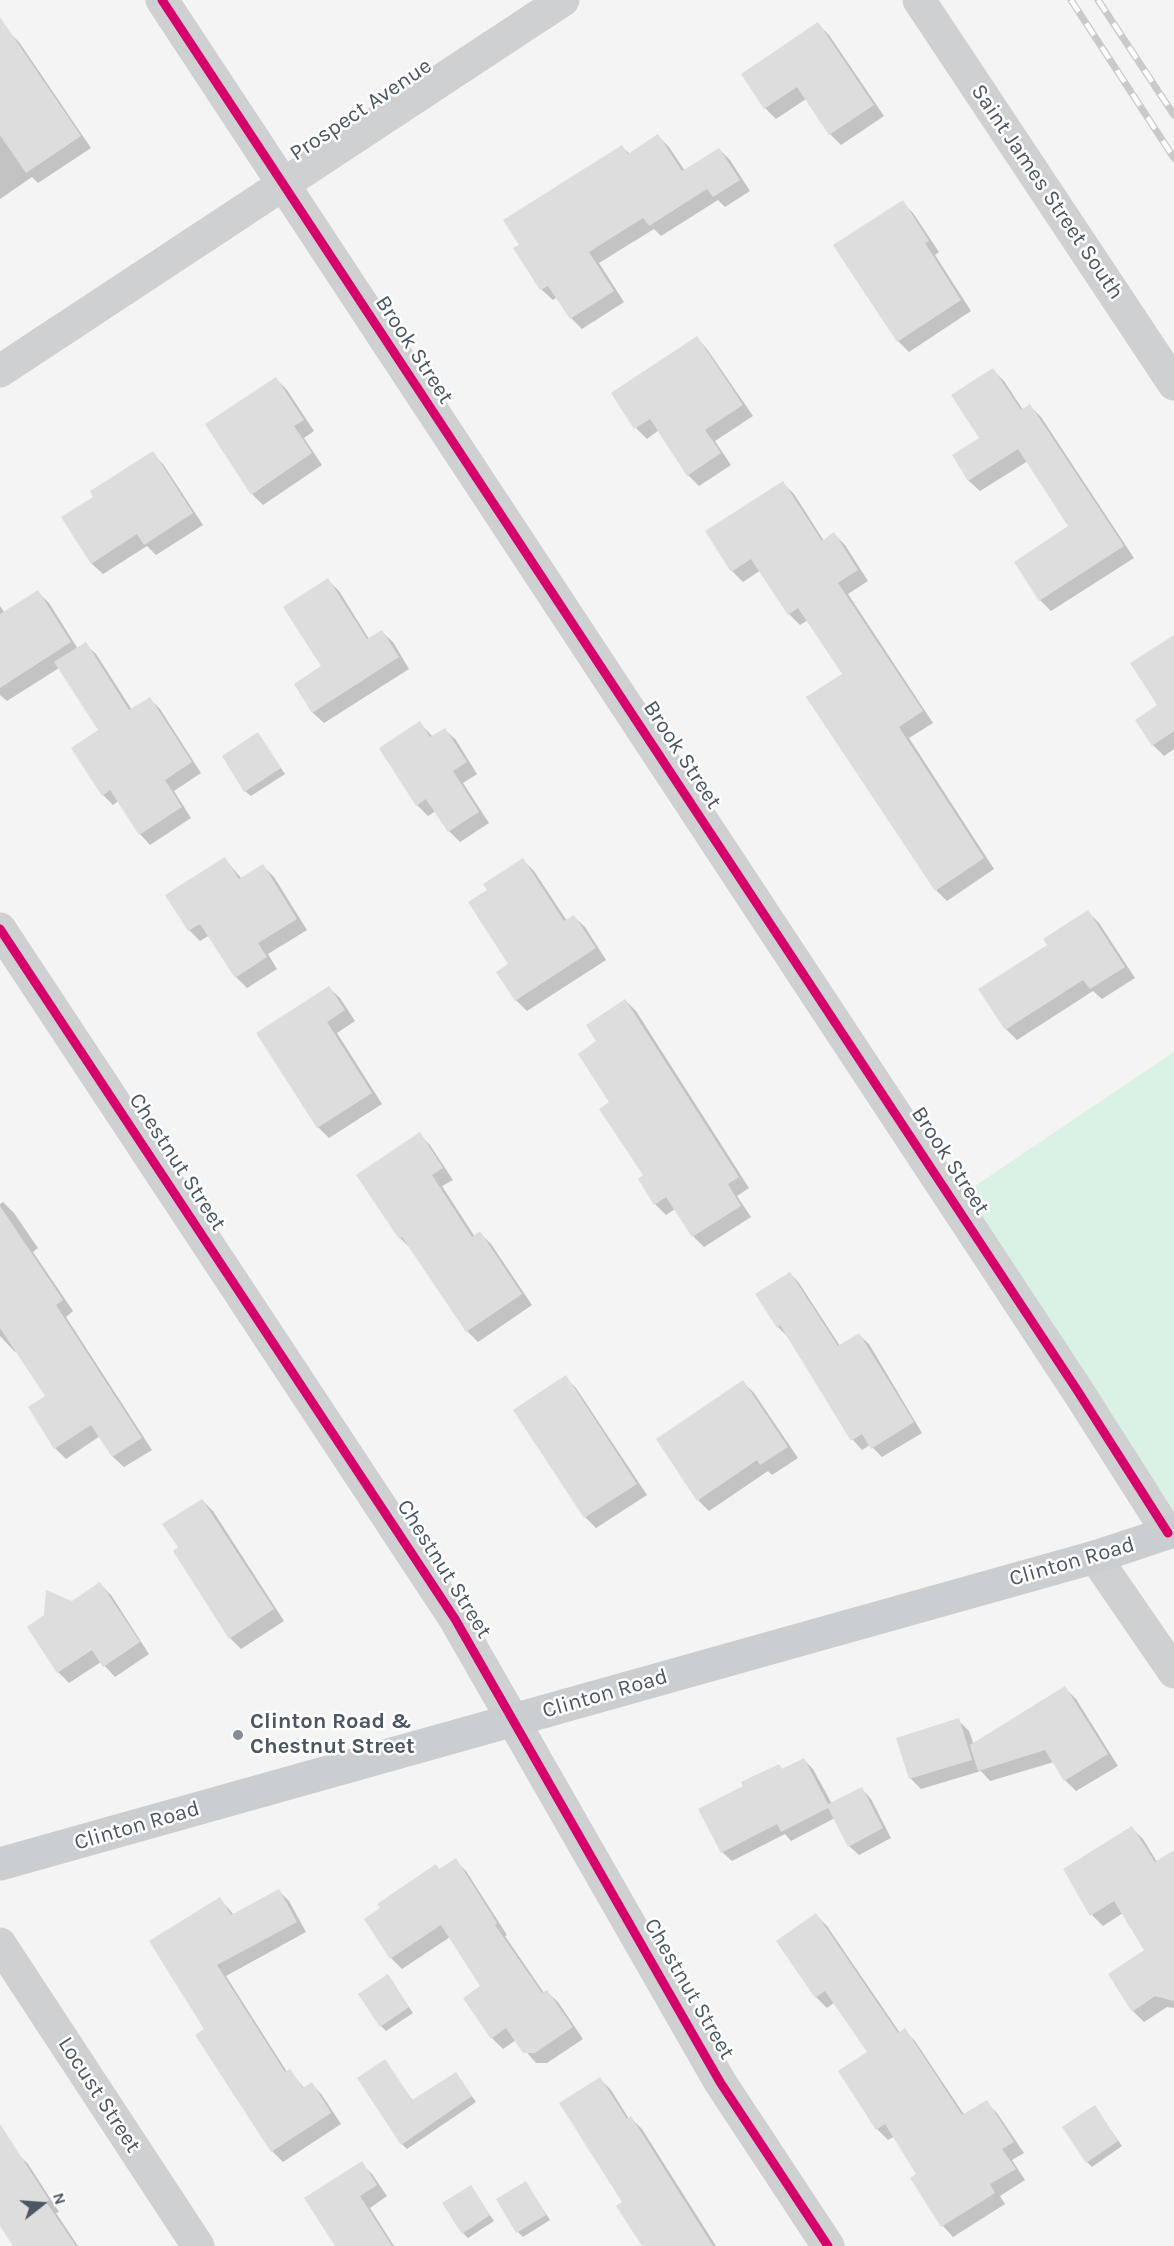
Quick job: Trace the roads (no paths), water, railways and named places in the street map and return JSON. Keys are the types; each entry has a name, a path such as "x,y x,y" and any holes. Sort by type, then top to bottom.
{"main road":[{"name":"Clinton Road","path":"0,1864 1095,1557 1171,1532"}],"street":[{"name":"Brook Street","path":"162,0 1171,1532"},
{"name":"Prospect Avenue","path":"0,371 563,0"},
{"name":"Saint James Street South","path":"919,0 1174,384"},
{"name":"Chestnut Street","path":"0,929 455,1619 720,2082 828,2246"},
{"path":"1095,1557 1174,1672"},
{"name":"Locust Street","path":"0,1944 198,2246"}],"railway":[{"path":"1071,0 1174,158"},
{"path":"1098,0 1174,115"}],"place":[{"name":"Clinton Road & Chestnut Street","path":"238,1735"}]}
